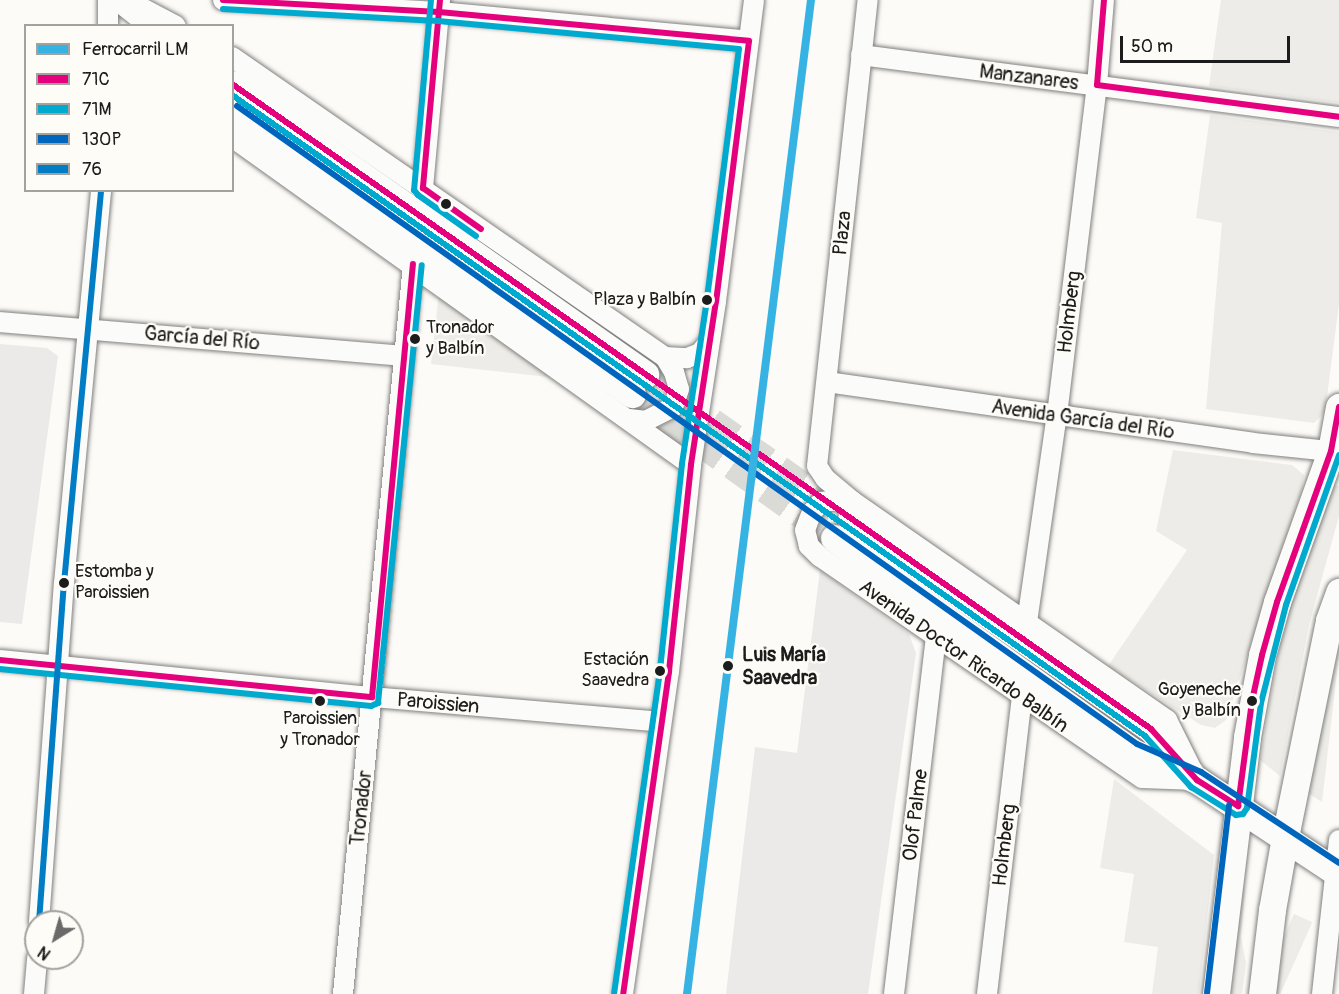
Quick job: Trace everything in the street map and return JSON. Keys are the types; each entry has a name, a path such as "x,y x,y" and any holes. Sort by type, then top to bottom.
{"main road":[{"path":"116,0 137,24"},
{"path":"122,0 152,24"},
{"path":"234,85 643,386"},
{"path":"234,114 643,386"},
{"path":"1216,994 1252,701 1277,602 1335,452 1339,407"},
{"path":"846,519 1133,752 1197,780 1338,873"},
{"path":"1262,994 1272,910 1285,837 1300,774 1329,620 1339,592"}],"street":[{"path":"108,0 108,24"},
{"path":"116,0 129,24"},
{"path":"128,0 172,24"},
{"path":"223,0 440,6 749,41"},
{"path":"623,994 662,722 691,465 754,0"},
{"name":"Plaza","path":"846,519 817,466 868,0"},
{"name":"Holmberg","path":"1027,622 1057,415 1097,86 1104,0"},
{"path":"423,188 440,6"},
{"name":"Manzanares","path":"861,55 1339,117"},
{"path":"234,58 423,188 643,386 691,465"},
{"path":"234,138 413,264 643,386"},
{"path":"40,910 101,192"},
{"name":"Tronador","path":"343,994 413,264"},
{"name":"García del Río","path":"0,322 404,356"},
{"path":"643,386 687,358 700,353 709,342"},
{"name":"Avenida García del Río","path":"827,382 1335,452"},
{"name":"Avenida Doctor Ricardo Balbín","path":"846,519 821,502 812,512 805,531 809,546 820,557 1142,778 1197,780"},
{"path":"846,519 1027,622 1167,720 1197,780"},
{"name":"Olof Palme","path":"894,994 936,636"},
{"name":"Paroissien","path":"0,660 59,664 372,697 662,722"},
{"name":"Holmberg","path":"987,994 1022,696"},
{"path":"1322,994 1338,873 1339,840"},
{"path":"34,994 36,970"}],"shaded area":[{"path":"1221,0 1339,0 1339,103 1209,86"},
{"path":"1210,115 1339,132 1339,304 1325,412 1314,423 1206,409 1222,223 1196,218"},
{"path":"439,292 566,379 431,364"},
{"path":"0,344 47,348 58,356 22,624 0,622"},
{"path":"1173,450 1292,465 1304,475 1302,490 1226,720 1215,728 1201,725 1108,666 1187,550 1156,531"},
{"path":"1333,485 1339,486 1339,516 1309,625 1280,776 1260,760 1283,627"},
{"path":"820,570 909,634 916,653 868,994 726,994 755,747 797,753"},
{"path":"1339,626 1339,655 1322,802 1308,793"},
{"path":"1114,779 1214,855 1199,994 1152,994 1158,947 1124,942 1134,874 1100,868"},
{"path":"1241,886 1245,889 1241,937 1246,963 1242,994 1228,994"},
{"path":"1294,914 1312,922 1280,994 1261,988"}],"tunnel":[{"path":"645,374 851,519"},
{"path":"632,394 834,538"}],"rail line":[{"name":"LM","path":"687,994 811,0"}],"transit line":[{"name":"71C","path":"223,0 439,12 749,41 716,301 691,465 669,672 623,994"},
{"name":"71M","path":"431,0 414,190 476,236"},
{"name":"71C","path":"440,0 423,188 481,229"},
{"name":"71C","path":"1104,0 1097,85 1339,117"},
{"name":"71M","path":"223,9 438,21 739,49 707,300 682,464 660,671 614,993"},
{"name":"71C","path":"234,85 1151,729 1197,780 1238,806 1252,701 1262,655 1277,602 1331,451 1339,407"},
{"name":"71M","path":"234,96 1145,736 1191,787 1236,815 1243,814 1247,808 1261,703 1286,605 1339,455"},
{"name":"130P","path":"237,106 1137,744 1201,772 1339,863"},
{"name":"76","path":"40,910 64,583 101,192"},
{"name":"71C","path":"0,660 372,697 413,264"},
{"name":"71M","path":"0,669 371,706 378,703 422,265"},
{"name":"130P","path":"1207,993 1229,805"}],"place":[{"name":"Plaza y Balbín","path":"707,300"},
{"name":"Tronador y Balbín","path":"415,339"},
{"name":"Estomba y Paroissien","path":"64,583"},
{"name":"Luis María Saavedra","path":"728,666"},
{"name":"Estación Saavedra","path":"660,671"},
{"name":"Paroissien y Tronador","path":"320,701"},
{"name":"Goyeneche y Balbín","path":"1252,701"}]}
